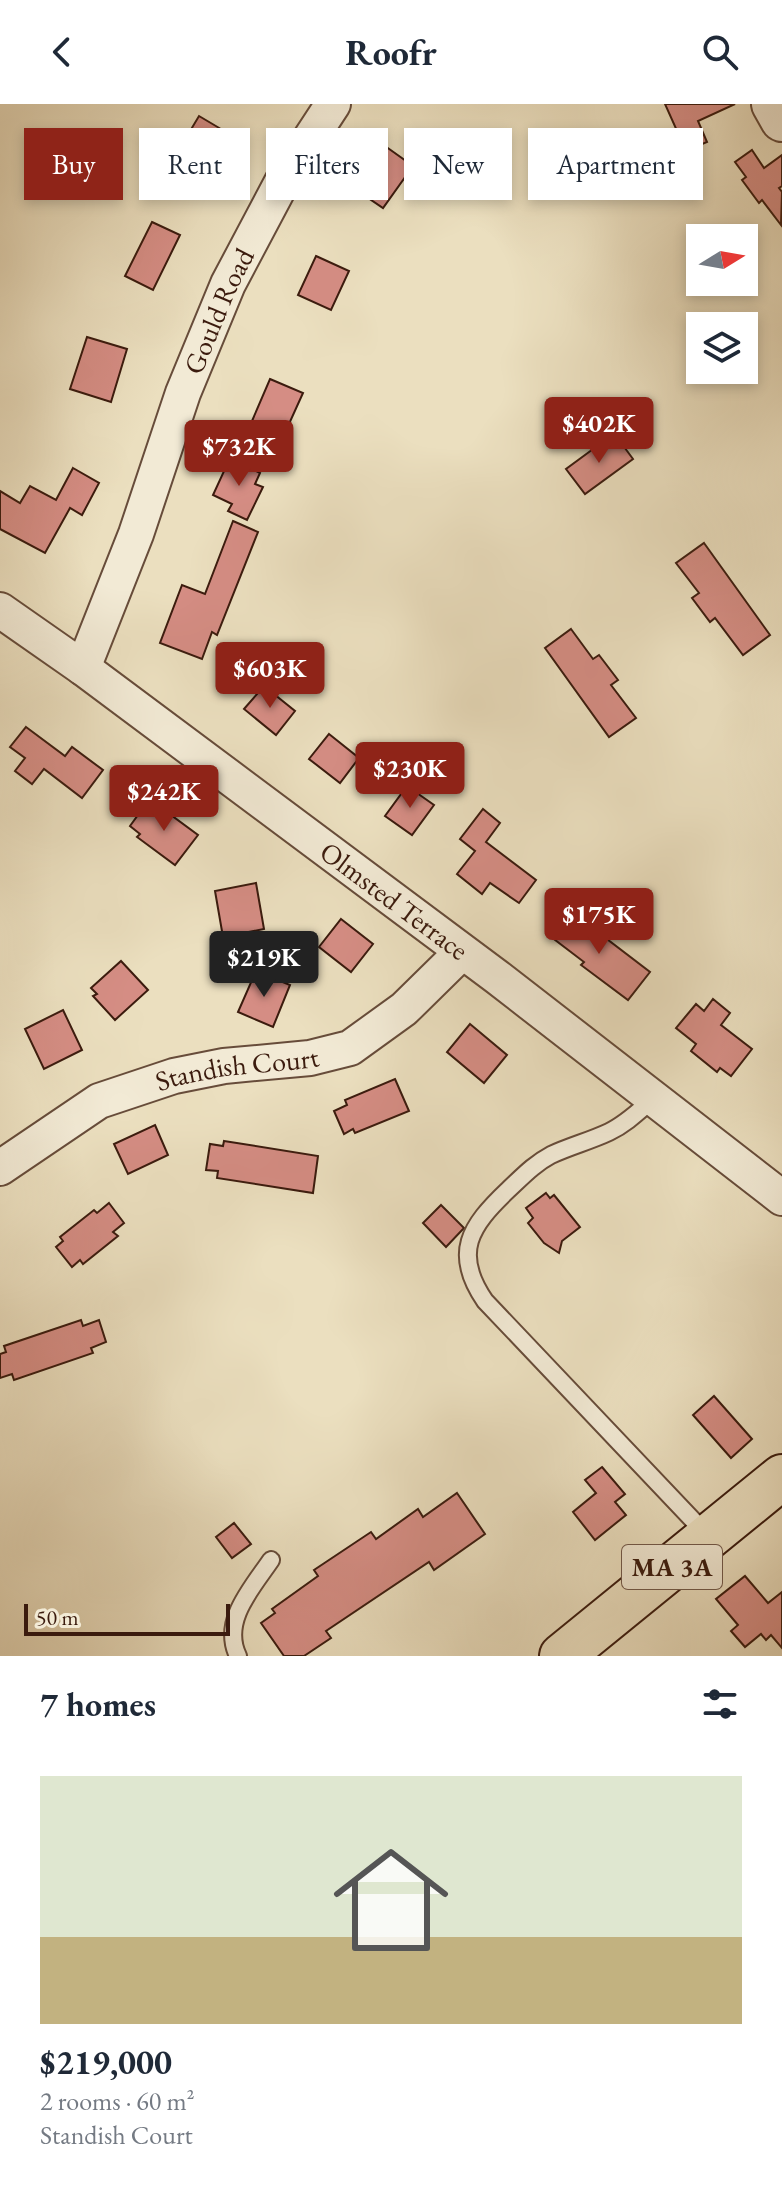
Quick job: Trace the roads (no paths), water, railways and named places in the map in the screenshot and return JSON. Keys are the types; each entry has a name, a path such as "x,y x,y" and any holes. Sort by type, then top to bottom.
{"main road":[{"name":"MA 3A","path":"562,1656 782,1477"}],"street":[{"name":"Gould Road","path":"83,668 136,534 183,393 228,284 282,182 333,104"},
{"path":"773,104 782,120"},
{"name":"Olmsted Terrace","path":"0,610 83,668 462,952 782,1198"},
{"name":"Standish Court","path":"0,1168 99,1101 174,1076 212,1068 310,1058 350,1048 404,1009 462,952"}],"lane":[{"path":"653,1099 610,1132 531,1167 484,1212 472,1234 468,1259 472,1281 485,1301 709,1537"},
{"path":"238,1656 233,1645 232,1626 271,1560"}]}
